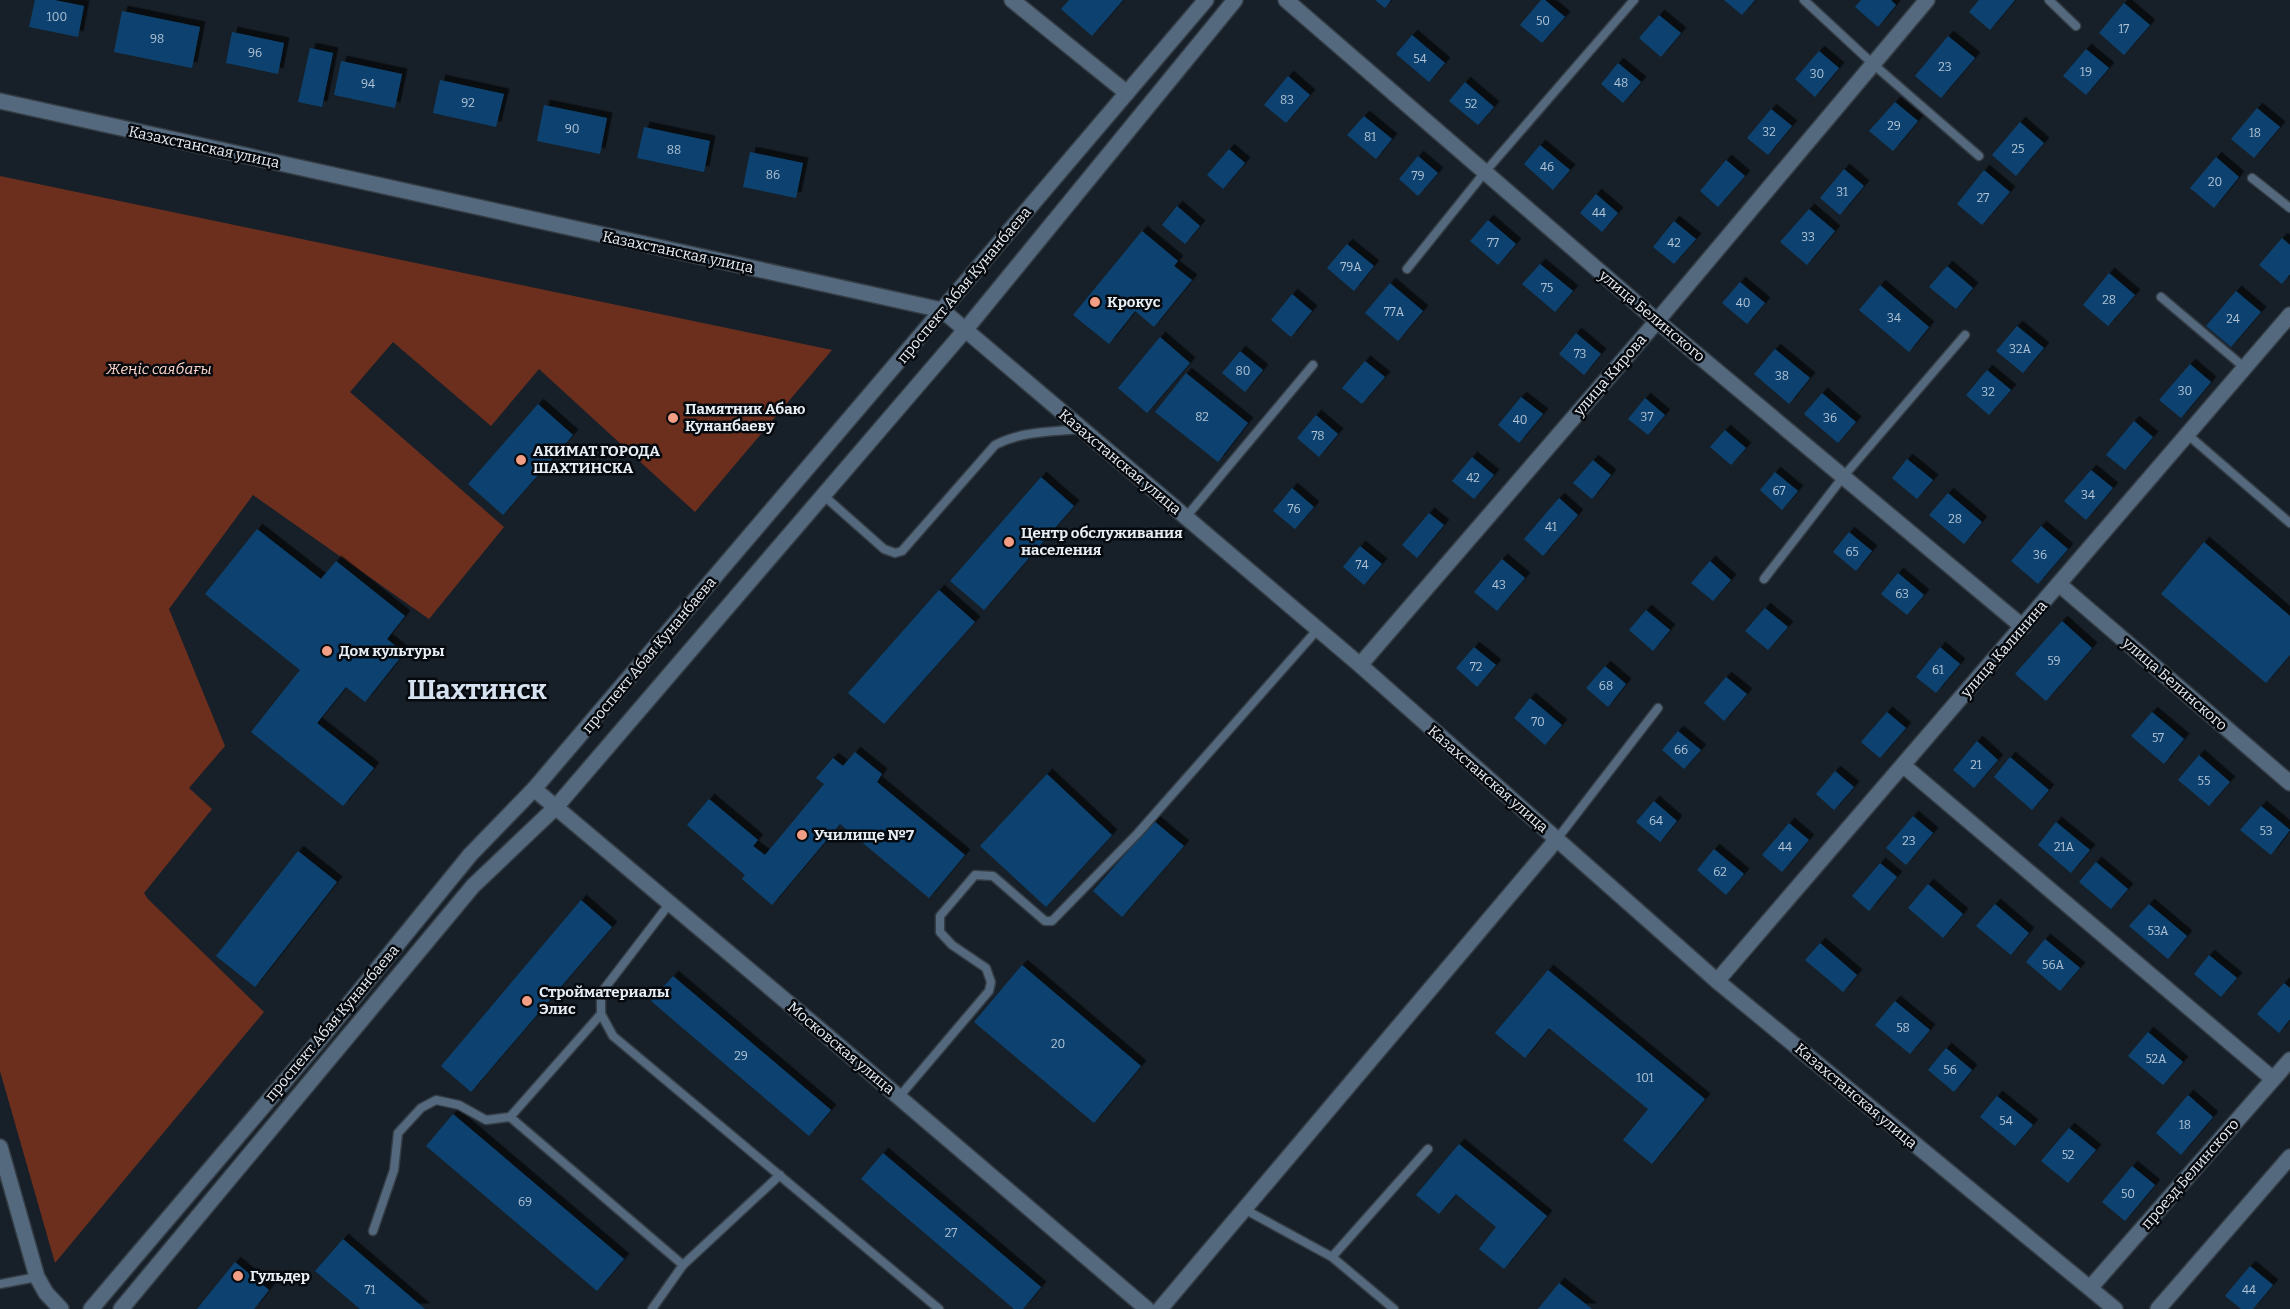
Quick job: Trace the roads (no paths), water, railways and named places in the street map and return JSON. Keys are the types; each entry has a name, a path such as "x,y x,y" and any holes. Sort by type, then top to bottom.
{"street":[{"path":"1012,0 1127,93"},
{"name":"проспект Абая Кунанбаева","path":"91,1309 313,1048 470,855 534,789 1206,0"},
{"name":"проспект Абая Кунанбаева","path":"121,1309 473,886 555,807 966,330 1235,0"},
{"name":"улица Белинского","path":"1286,0 1658,321 2023,627"},
{"name":"улица Кирова","path":"1360,665 1658,321 1927,0"},
{"name":"Казахстанская улица","path":"0,101 942,310 1360,665 1717,981 2115,1309"},
{"name":"улица Калинина","path":"1717,981 2290,315"},
{"name":"улица Белинского","path":"2060,585 2290,783"},
{"path":"1904,766 2273,1079"},
{"name":"Московская улица","path":"534,789 1147,1309"},
{"path":"1160,1309 1557,839"},
{"name":"проезд Белинского","path":"2090,1288 2290,1060"},
{"path":"0,1147 37,1277 45,1293 61,1309"},
{"path":"2158,1309 2290,1157"}],"lane":[{"path":"1407,268 1485,172 1634,0"},
{"path":"1804,0 1873,64 1979,156"},
{"path":"2049,0 2076,26"},
{"path":"2252,178 2290,208"},
{"path":"2161,297 2245,368"},
{"path":"1764,579 1843,477 1965,335"},
{"path":"1186,517 1313,365"},
{"path":"824,495 884,549 895,553 903,551 995,445 1005,439 1026,434 1081,429"},
{"path":"2188,435 2290,523"},
{"path":"899,1097 989,991 992,982 986,968 952,945 940,932 940,916 975,875 993,876 1045,921 1052,921 1138,833 1318,629"},
{"path":"1557,839 1658,708"},
{"path":"670,903 601,993 602,1014 613,1036 939,1309"},
{"path":"373,1231 394,1170 398,1133 421,1108 436,1100 459,1105 486,1120 510,1117 602,1014"},
{"path":"510,1117 683,1265"},
{"path":"1332,1257 1428,1149"},
{"path":"652,1309 683,1265 780,1175"},
{"path":"1244,1209 1332,1257 1394,1309"},
{"path":"0,1284 37,1277"}],"place":[{"name":"Крокус","path":"1095,302"},
{"name":"Памятник Абаю Кунанбаеву","path":"673,418"},
{"name":"АКИМАТ ГОРОДА ШАХТИНСКА","path":"521,460"},
{"name":"Центр обслуживания населения","path":"1009,542"},
{"name":"Дом культуры","path":"327,651"},
{"name":"Училище №7","path":"802,835"},
{"name":"Стройматериалы Элис","path":"527,1001"},
{"name":"Гульдер","path":"238,1276"}],"district":[{"name":"Шахтинск","path":"477,690"}],"park label":[{"name":"Жеңіс саябағы","path":"159,369"}]}
